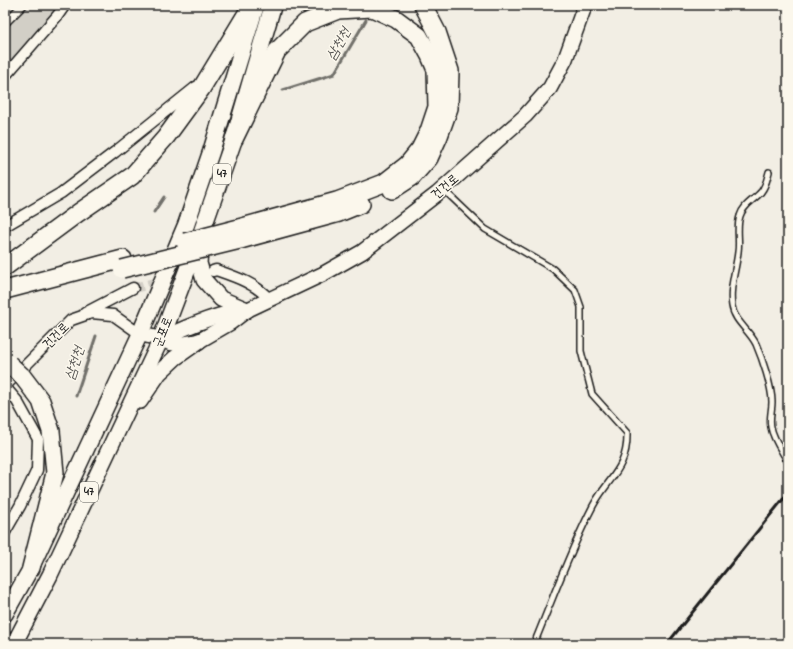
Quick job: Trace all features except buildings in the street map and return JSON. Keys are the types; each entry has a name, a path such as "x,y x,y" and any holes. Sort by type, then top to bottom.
{"highway":[{"path":"5,268 78,213 132,176 166,137 208,77 252,5"},
{"name":"군포로","path":"140,334 186,225 211,152 256,5"},
{"name":"군포로","path":"161,339 202,231 234,139 273,5"},
{"path":"5,290 123,264 240,234 339,213 388,193 412,177 429,158 449,108 450,71 437,32 423,5"},
{"path":"234,139 277,51 305,24 338,10 372,8 396,19 419,36 436,70 437,107 429,131 420,149 407,166 384,183 337,201 240,234"},
{"path":"5,300 123,264"},
{"path":"7,363 22,376 41,400 50,431 55,473 31,568"}],"main road":[{"name":"건건로","path":"140,334 161,339 170,343 182,344 199,341 230,323 247,310 323,274 362,252 443,189 525,116 550,88 565,60 585,5"},
{"path":"202,231 199,263 204,280 221,299 247,310"},
{"name":"건건로","path":"161,339 178,330 232,312 247,310"},
{"name":"군포로","path":"5,614 31,568 140,334"},
{"name":"군포로","path":"14,644 50,575 161,339"},
{"path":"132,401 140,401 159,372 175,358 199,341"}],"street":[{"path":"5,23 23,5"},
{"path":"5,76 58,16 64,5"},
{"path":"5,226 61,193 115,152 208,77"},
{"path":"213,271 216,270 249,282 270,299"},
{"path":"71,320 133,288"},
{"name":"건건로","path":"5,386 71,320 91,313 113,315 140,334"},
{"path":"5,386 17,401 38,439 36,470 20,506 5,532"}],"lane":[{"path":"769,172 762,191 745,206 740,214 738,224 738,252 730,296 732,309 756,344 771,389 771,427 788,462"},
{"path":"443,189 485,229 553,269 574,290 581,307 581,351 592,394 627,433 628,446 621,467 594,505 564,571 534,644"}],"shaded area":[{"path":"5,5 60,5 5,71"}],"waterway":[{"name":"삼천천","path":"283,90 334,74 366,20"},
{"name":"삼천천","path":"154,212 164,197"},
{"name":"삼천천","path":"76,396 96,336"}],"tunnel":[{"path":"133,288 187,276"}],"railway":[{"path":"667,644 788,493"}]}
